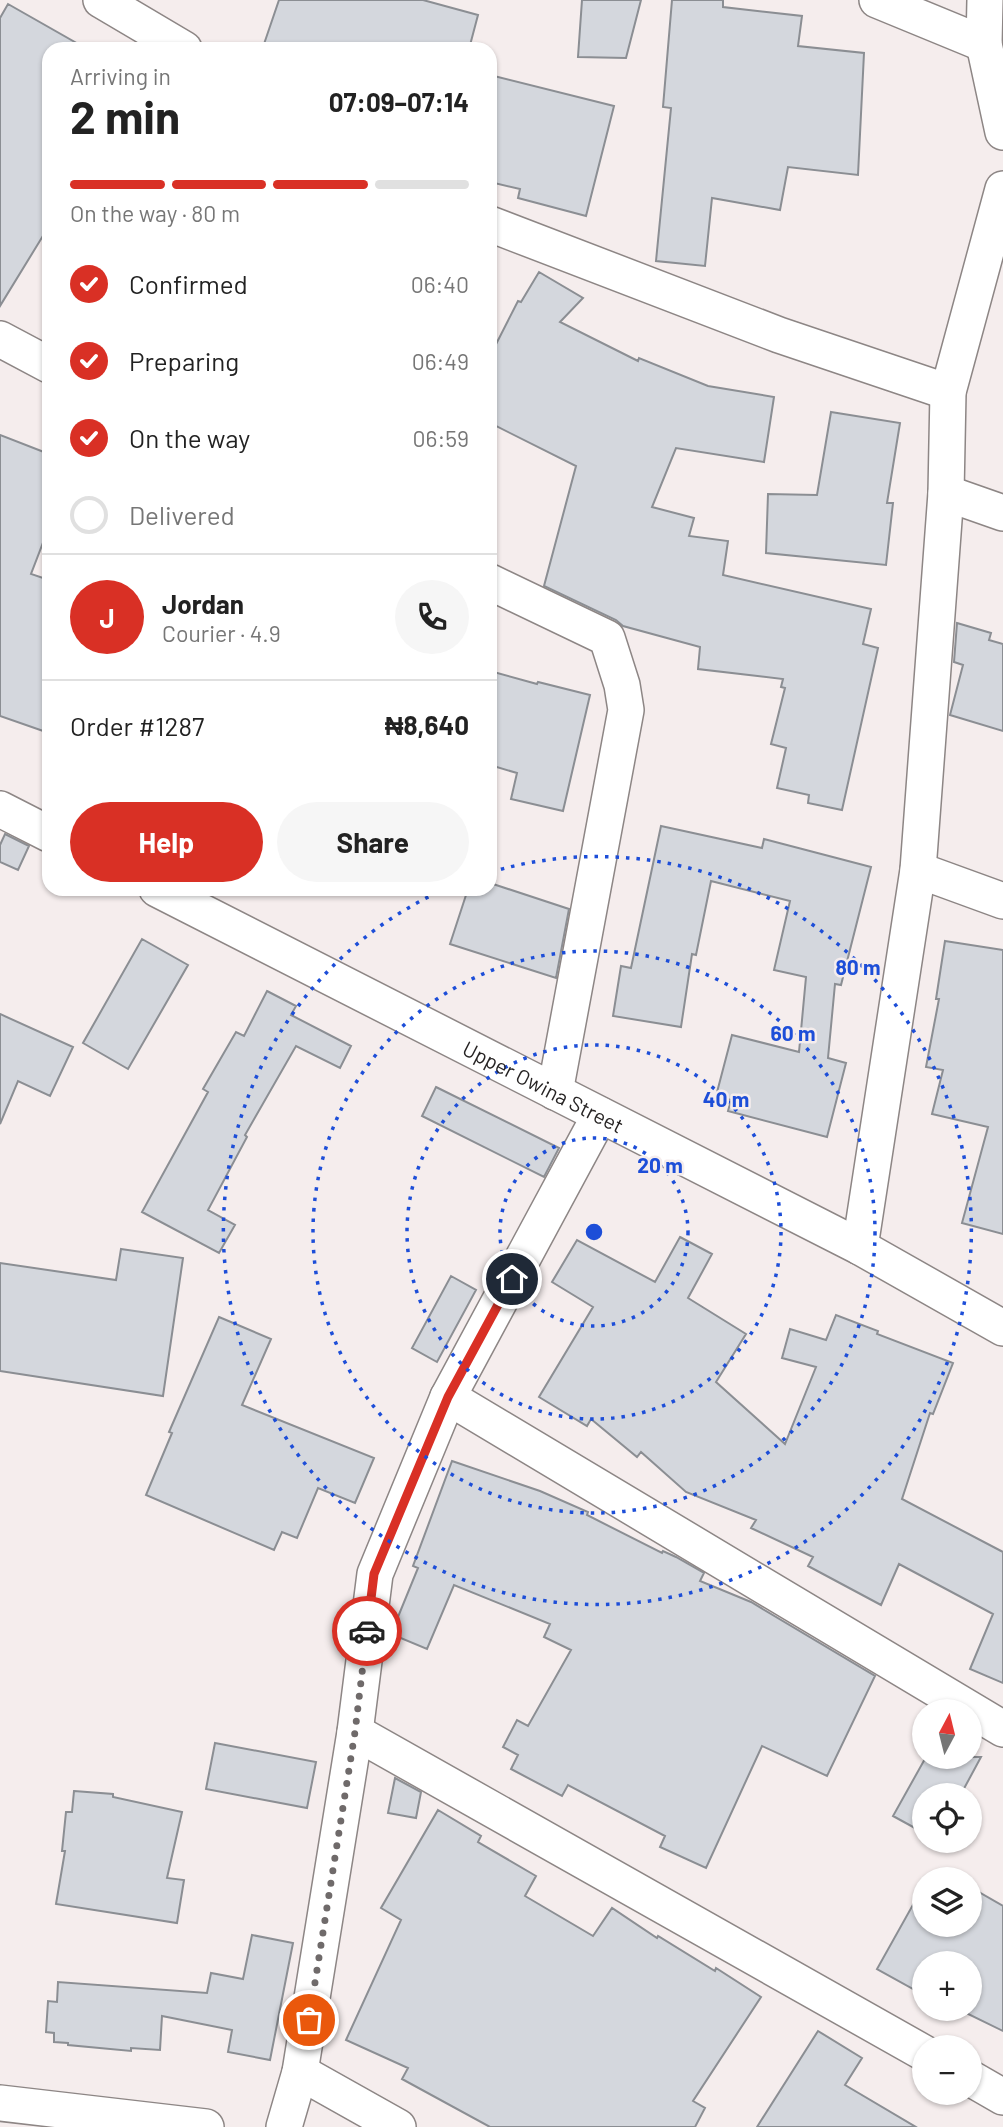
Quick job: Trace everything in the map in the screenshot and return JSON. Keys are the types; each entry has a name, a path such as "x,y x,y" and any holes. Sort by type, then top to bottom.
{"street":[{"path":"101,0 172,42"},
{"path":"877,0 984,44"},
{"path":"985,0 984,44 1003,132"},
{"path":"860,1247 918,870 946,493 948,393 1003,189"},
{"path":"497,227 779,335 948,393"},
{"path":"0,340 42,361"},
{"path":"946,493 1003,513"},
{"path":"497,585 607,638 622,685 626,710 555,1092"},
{"path":"0,809 42,830"},
{"path":"918,870 1003,901"},
{"name":"Upper Owina Street","path":"171,896 860,1247 1003,1328"},
{"path":"284,2127 300,2072 355,1732 374,1574 448,1397 600,1115"},
{"path":"448,1397 1003,1729"},
{"path":"355,1732 912,2046"},
{"path":"300,2072 398,2127"},
{"path":"982,2085 1003,2097"},
{"path":"0,2103 206,2127"}],"building":[{"path":"279,0 423,0 478,15 471,42 265,42"},
{"path":"582,0 641,0 626,58 578,57"},
{"path":"672,0 723,0 723,7 802,16 798,46 864,53 858,175 788,167 780,210 712,198 705,266 656,261 671,108 663,107"},
{"path":"8,4 75,42 42,42 42,237 0,306 0,18"},
{"path":"497,77 614,106 586,216 518,198 520,189 497,184"},
{"path":"539,272 583,298 560,322 638,361 639,358 708,386 774,397 764,462 676,448 652,507 694,518 689,536 728,541 723,575 871,609 863,644 878,648 842,810 808,803 809,795 777,788 786,748 771,744 785,688 781,687 783,679 698,669 700,647 623,626 616,620 544,586 576,466 497,426 497,342 518,301 521,302"},
{"path":"831,412 900,423 887,503 893,503 886,565 766,553 768,494 817,495"},
{"path":"0,435 42,451 42,545 31,574 42,578 42,731 0,716"},
{"path":"957,623 991,633 989,640 1003,644 1003,731 950,715 963,665 954,662"},
{"path":"497,673 590,695 563,811 511,799 517,773 497,767"},
{"path":"661,826 762,848 764,839 871,867 841,985 835,984 828,1058 846,1063 827,1137 728,1111 731,1100 716,1096 732,1035 799,1052 806,977 774,970 790,901 711,881 696,955 692,954 681,1027 613,1016 621,966 631,968"},
{"path":"5,834 29,846 18,870 0,862 0,845"},
{"path":"497,885 569,909 556,978 450,944 466,896 497,896"},
{"path":"142,939 188,965 128,1069 83,1043"},
{"path":"945,941 1003,950 1003,1234 962,1223 988,1127 932,1114 943,1070 926,1067 939,999 936,999"},
{"path":"267,991 296,1006 291,1015 351,1046 340,1068 296,1046 245,1135 247,1137 208,1210 235,1225 219,1253 142,1212 208,1092 203,1089 236,1032 244,1036"},
{"path":"0,1014 73,1047 50,1096 18,1081 0,1124"},
{"path":"436,1087 559,1148 544,1177 422,1116"},
{"path":"680,1237 712,1254 688,1298 746,1334 716,1382 785,1444 816,1367 782,1358 790,1329 826,1340 836,1315 953,1363 933,1414 930,1413 902,1499 1003,1552 1003,1683 970,1669 993,1614 899,1564 881,1605 808,1566 813,1557 751,1528 756,1520 686,1492 641,1452 637,1457 591,1419 587,1426 539,1397 593,1307 552,1282 577,1240 655,1282"},
{"path":"121,1249 183,1258 163,1396 0,1371 0,1263 116,1280"},
{"path":"451,1276 476,1290 437,1362 412,1348"},
{"path":"219,1317 271,1339 242,1405 374,1458 355,1503 318,1488 297,1538 282,1532 274,1550 146,1495 172,1433 169,1432"},
{"path":"452,1461 540,1491 588,1512 587,1515 704,1573 700,1581 751,1602 875,1676 827,1776 762,1746 706,1868 660,1847 665,1836 568,1785 562,1796 511,1769 518,1755 503,1747 517,1720 528,1726 571,1650 544,1637 550,1624 454,1585 427,1649 391,1634 418,1568 413,1566"},
{"path":"215,1743 316,1762 307,1808 206,1789"},
{"path":"919,1769 975,1769 967,1783 912,1783 912,1826 893,1816"},
{"path":"395,1778 421,1792 416,1818 388,1813"},
{"path":"74,1791 113,1794 113,1797 182,1812 167,1878 184,1880 177,1923 56,1904 65,1851 62,1851 66,1812 72,1812"},
{"path":"438,1810 481,1836 478,1842 536,1876 525,1896 593,1936 612,1908 657,1938 658,1936 715,1971 716,1968 761,1997 693,2101 705,2108 695,2127 490,2127 402,2079 408,2068 346,2040 401,1920 381,1908"},
{"path":"982,1894 1003,1906 1003,2031 982,2021 982,1951 912,1951 912,1988 877,1969 912,1906 912,1937 982,1937"},
{"path":"252,1935 293,1943 270,2060 228,2052 232,2030 162,2016 160,2050 131,2048 131,2051 68,2045 54,2042 54,2033 46,2032 48,2001 57,2002 58,1982 207,1993 211,1973 243,1979"},
{"path":"818,2031 862,2058 845,2085 916,2127 757,2127"}],"way so far":[{"path":"309,2020 355,1732 367,1631"}],"route":[{"path":"367,1631 374,1574 448,1397 512,1279"}]}
